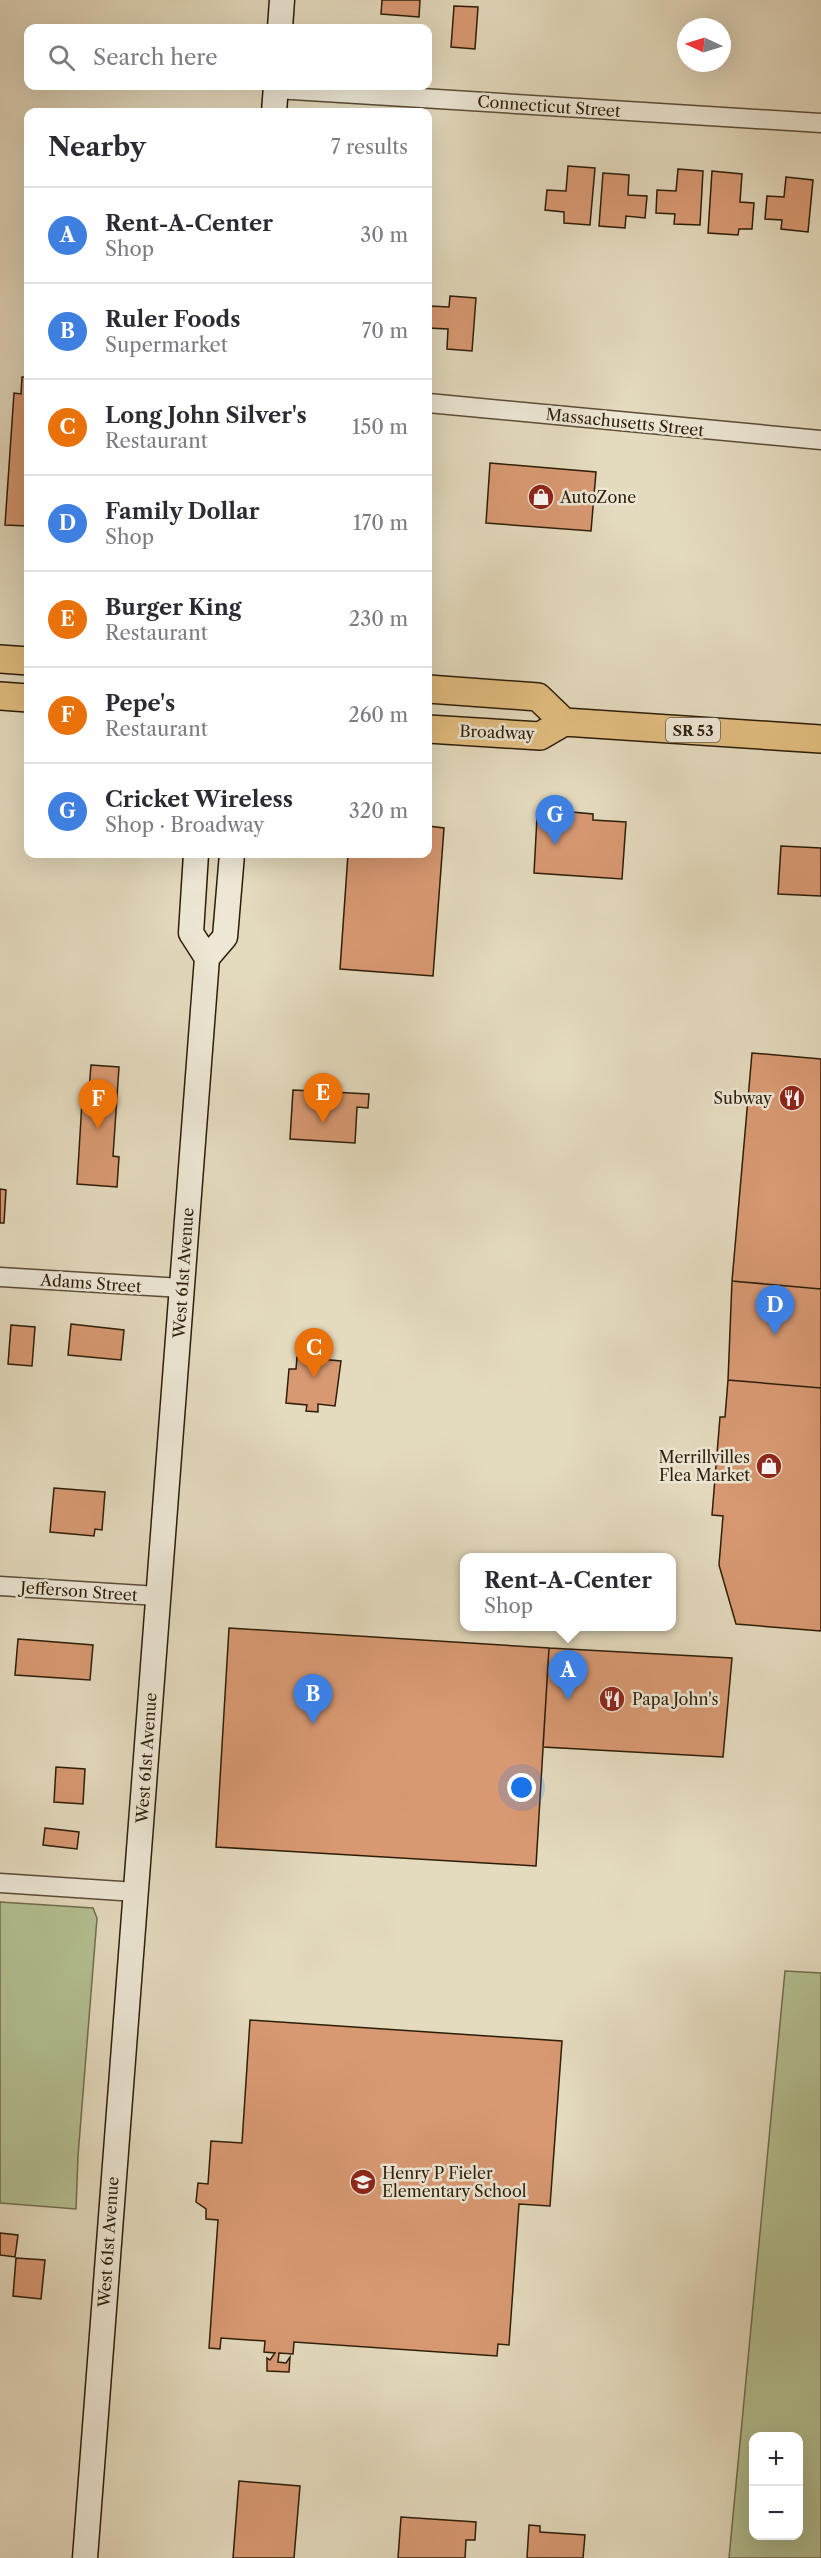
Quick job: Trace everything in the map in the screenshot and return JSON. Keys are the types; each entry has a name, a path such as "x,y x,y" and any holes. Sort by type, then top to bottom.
{"main road":[{"path":"280,24 282,0"},
{"path":"0,659 24,661"},
{"name":"Broadway","path":"432,689 538,697 564,722 540,736 432,729"},
{"path":"0,696 24,698"},
{"name":"SR 53","path":"564,722 821,739"},
{"path":"196,858 191,933 207,958 225,937 232,858"},
{"name":"West 61st Avenue","path":"85,2558 207,958"}],"street":[{"name":"Connecticut Street","path":"276,96 821,123"},
{"name":"Massachusetts Street","path":"432,403 821,440"},
{"name":"Adams Street","path":"0,1277 182,1288"},
{"name":"Jefferson Street","path":"0,1586 158,1596"},
{"path":"0,1883 136,1892"}],"green space":[{"path":"0,1902 93,1908 97,1918 78,2156 76,2209 0,2203"},
{"path":"785,1971 821,1973 821,2558 729,2558"}],"building":[{"path":"382,0 420,0 419,17 381,14"},
{"path":"454,6 478,7 475,49 451,47"},
{"path":"568,166 595,168 590,225 564,223 564,212 545,210 547,190 566,191"},
{"path":"678,169 703,171 700,225 674,224 675,214 656,213 657,190 676,191"},
{"path":"712,171 742,174 740,202 754,203 752,229 739,229 738,235 708,233"},
{"path":"603,173 629,175 628,195 647,196 645,218 626,216 625,228 599,226"},
{"path":"786,177 813,180 808,232 781,229 782,220 765,219 767,196 784,197"},
{"path":"450,296 476,298 472,351 447,349 448,329 432,328 432,306 449,307"},
{"path":"22,377 24,377 24,526 5,525 14,393 21,394"},
{"name":"AutoZone","path":"490,463 596,472 591,531 486,523"},
{"path":"572,812 593,814 593,820 626,822 622,879 534,873 537,817 572,819"},
{"path":"432,826 444,828 433,976 340,969 348,858 432,858"},
{"path":"781,846 821,848 821,896 778,894"},
{"path":"752,1053 821,1059 821,1289 732,1281"},
{"path":"91,1065 119,1067 113,1156 119,1157 117,1187 77,1184 82,1102 88,1102"},
{"path":"293,1090 369,1094 368,1108 357,1107 355,1143 290,1139"},
{"path":"0,1189 6,1190 4,1223 0,1223"},
{"path":"732,1281 821,1289 821,1388 728,1380"},
{"path":"71,1324 124,1330 121,1360 68,1355"},
{"path":"11,1325 35,1327 32,1366 8,1364"},
{"path":"297,1357 341,1361 335,1406 318,1404 318,1412 306,1411 307,1405 286,1403 289,1369 296,1369"},
{"name":"Merrillvilles Flea Market","path":"728,1380 821,1388 821,1631 736,1624 719,1565 723,1516 712,1515 720,1417 725,1417"},
{"path":"54,1488 105,1492 102,1530 95,1529 94,1536 50,1532"},
{"path":"229,1628 549,1648 536,1866 216,1847"},
{"path":"18,1639 93,1645 90,1680 15,1675"},
{"path":"549,1648 732,1658 723,1757 543,1747"},
{"path":"56,1767 85,1769 83,1804 54,1802"},
{"path":"45,1828 79,1832 77,1849 43,1845"},
{"path":"250,2020 562,2041 550,2206 519,2204 509,2345 498,2344 497,2356 294,2342 293,2354 279,2353 278,2362 286,2363 290,2357 289,2372 267,2371 267,2358 270,2360 275,2353 264,2352 265,2341 221,2338 220,2349 209,2348 218,2220 206,2219 206,2209 196,2202 198,2183 208,2184 211,2141 242,2143"},
{"path":"0,2233 18,2235 15,2257 0,2255"},
{"path":"16,2258 45,2260 41,2299 13,2296"},
{"path":"239,2481 300,2486 294,2558 233,2558"},
{"path":"401,2517 476,2522 475,2540 466,2540 465,2558 398,2558"},
{"path":"529,2525 540,2526 540,2532 585,2535 583,2558 527,2558"}],"place":[{"name":"AutoZone","path":"541,497"},
{"name":"Cricket Wireless","path":"555,845"},
{"name":"Subway","path":"792,1098"},
{"name":"Burger King","path":"323,1123"},
{"name":"Pepe's","path":"98,1129"},
{"name":"Family Dollar","path":"775,1335"},
{"name":"Long John Silver's","path":"314,1378"},
{"name":"Merrillvilles Flea Market","path":"769,1466"},
{"name":"Papa John's","path":"612,1699"},
{"name":"Rent-A-Center","path":"568,1700"},
{"name":"Ruler Foods","path":"313,1724"},
{"name":"Henry P Fieler Elementary School","path":"363,2182"}]}
